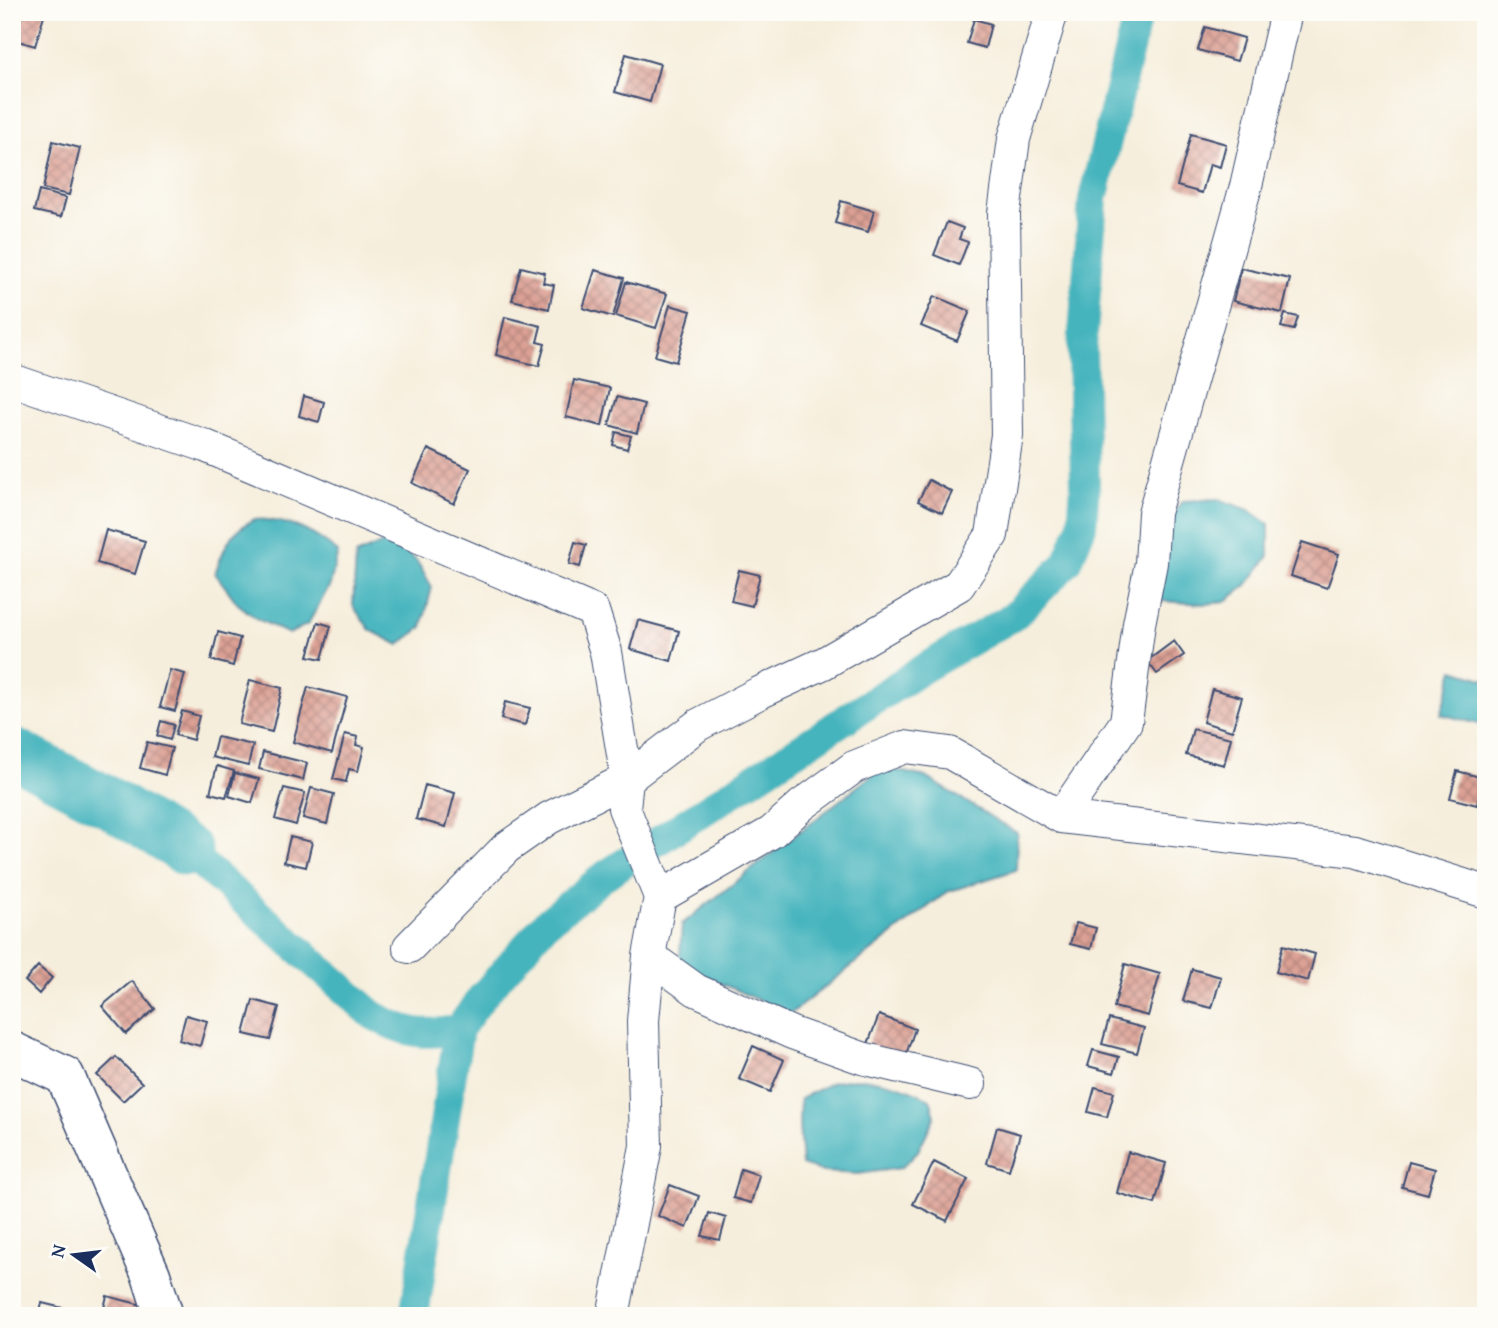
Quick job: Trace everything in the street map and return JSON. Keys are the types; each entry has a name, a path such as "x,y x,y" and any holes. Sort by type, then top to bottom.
{"street":[{"path":"409,947 506,848 550,818 626,793 698,725 824,663 959,585 992,535 1007,435 1004,213 1014,139 1052,12"},
{"path":"1061,817 1126,722 1139,624 1151,563 1154,513 1246,186 1286,12"},
{"path":"12,380 203,445 593,611 606,652 626,793 660,897 649,956 643,1021 646,1146 613,1316"},
{"path":"660,897 772,832 802,805 854,767 905,747 950,753 1061,817 1355,851 1486,892"},
{"path":"649,956 696,989 792,1033 862,1058 970,1084"},
{"path":"12,1051 65,1076 152,1275 164,1316"}],"water":[{"path":"1218,499 1249,510 1269,524 1269,556 1247,585 1225,602 1205,604 1161,601 1161,548 1167,524 1173,513 1183,501"},
{"path":"255,519 290,524 318,537 338,552 330,585 308,624 289,634 257,619 238,604 215,573 233,535"},
{"path":"390,540 416,560 432,587 422,627 399,645 370,630 353,606 356,555"},
{"path":"1454,670 1486,680 1486,726 1441,714"},
{"path":"882,767 926,777 1017,833 1016,870 947,892 790,1014 679,965 682,924"},
{"path":"854,1079 894,1084 930,1099 935,1116 918,1151 901,1168 857,1174 823,1172 802,1165 800,1099 832,1082"}],"building":[{"path":"18,12 45,12 35,46 12,39"},
{"path":"974,19 991,24 985,48 967,43"},
{"path":"1205,27 1244,38 1237,61 1198,50"},
{"path":"626,54 660,64 650,102 615,92"},
{"path":"1191,134 1226,144 1220,167 1210,164 1202,193 1177,186"},
{"path":"53,141 80,148 69,195 43,189"},
{"path":"39,191 66,198 61,217 34,211"},
{"path":"841,201 874,211 868,232 835,223"},
{"path":"947,222 963,228 959,239 968,242 959,265 934,255"},
{"path":"521,267 545,273 543,283 554,285 549,309 512,300"},
{"path":"1241,268 1290,279 1282,313 1233,301"},
{"path":"595,270 624,278 613,317 583,308"},
{"path":"626,282 667,294 656,328 616,316"},
{"path":"934,296 970,311 957,341 921,326"},
{"path":"670,305 691,311 676,362 655,356"},
{"path":"1285,314 1298,317 1294,330 1281,327"},
{"path":"505,317 541,326 537,342 545,344 539,366 496,355"},
{"path":"574,380 610,388 602,426 566,417"},
{"path":"304,396 324,402 319,422 299,416"},
{"path":"617,397 644,404 637,433 609,425"},
{"path":"616,432 631,436 627,449 613,445"},
{"path":"428,449 470,469 454,504 412,483"},
{"path":"929,480 952,492 942,513 918,501"},
{"path":"106,530 145,541 135,574 97,563"},
{"path":"575,542 586,545 580,567 569,564"},
{"path":"1302,542 1339,554 1327,588 1291,576"},
{"path":"739,570 760,575 752,606 731,601"},
{"path":"638,620 679,631 671,661 630,649"},
{"path":"318,622 331,626 322,659 308,656"},
{"path":"218,632 240,638 233,666 211,660"},
{"path":"1174,641 1184,655 1157,674 1147,661"},
{"path":"170,670 185,674 175,711 160,707"},
{"path":"250,680 282,688 272,732 239,724"},
{"path":"308,687 347,697 332,753 293,742"},
{"path":"1212,689 1242,697 1232,731 1203,722"},
{"path":"505,702 530,708 525,725 501,719"},
{"path":"182,711 199,716 193,740 175,735"},
{"path":"161,721 174,725 170,740 157,736"},
{"path":"1193,729 1231,738 1224,765 1186,755"},
{"path":"345,734 358,737 356,745 364,747 358,771 349,769 346,782 333,779"},
{"path":"217,737 253,745 248,766 212,757"},
{"path":"147,742 172,748 165,775 140,768"},
{"path":"263,752 307,763 303,780 259,769"},
{"path":"217,766 234,771 226,797 210,793"},
{"path":"1457,771 1484,778 1477,805 1450,798"},
{"path":"235,773 259,779 252,803 229,796"},
{"path":"425,785 455,793 446,827 416,819"},
{"path":"284,788 305,793 296,825 275,819"},
{"path":"311,788 334,794 327,824 303,818"},
{"path":"290,837 312,842 306,867 284,862"},
{"path":"1076,923 1096,928 1091,949 1070,944"},
{"path":"1283,945 1315,954 1308,981 1276,972"},
{"path":"1125,964 1160,974 1148,1016 1114,1007"},
{"path":"38,966 52,978 39,994 25,981"},
{"path":"1192,969 1221,977 1212,1008 1183,1001"},
{"path":"132,981 155,1009 126,1034 102,1006"},
{"path":"253,1000 279,1007 270,1040 244,1034"},
{"path":"186,1015 207,1021 200,1046 179,1040"},
{"path":"879,1015 915,1029 903,1063 866,1049"},
{"path":"1109,1019 1144,1028 1137,1053 1102,1044"},
{"path":"753,1046 784,1060 770,1092 739,1079"},
{"path":"1093,1050 1119,1057 1114,1073 1088,1066"},
{"path":"116,1057 142,1083 123,1101 97,1075"},
{"path":"1095,1087 1114,1092 1107,1117 1088,1112"},
{"path":"997,1127 1020,1134 1009,1170 987,1163"},
{"path":"1128,1152 1166,1163 1155,1204 1117,1193"},
{"path":"934,1162 968,1179 947,1221 913,1204"},
{"path":"1409,1162 1435,1169 1428,1194 1402,1187"},
{"path":"741,1169 759,1175 751,1203 733,1198"},
{"path":"670,1185 699,1196 687,1228 658,1216"},
{"path":"709,1213 726,1218 720,1240 702,1236"},
{"path":"107,1296 142,1305 139,1316 102,1316"},
{"path":"42,1303 71,1310 69,1316 39,1316"}],"waterway":[{"path":"187,851 373,1015 415,1032 436,1033 459,1029 482,997 545,924 607,874 924,668 1014,616 1067,563 1082,526 1085,485 1082,348 1093,199 1138,12"},
{"path":"12,752 112,804 187,851"},
{"path":"414,1316 459,1029"}]}
